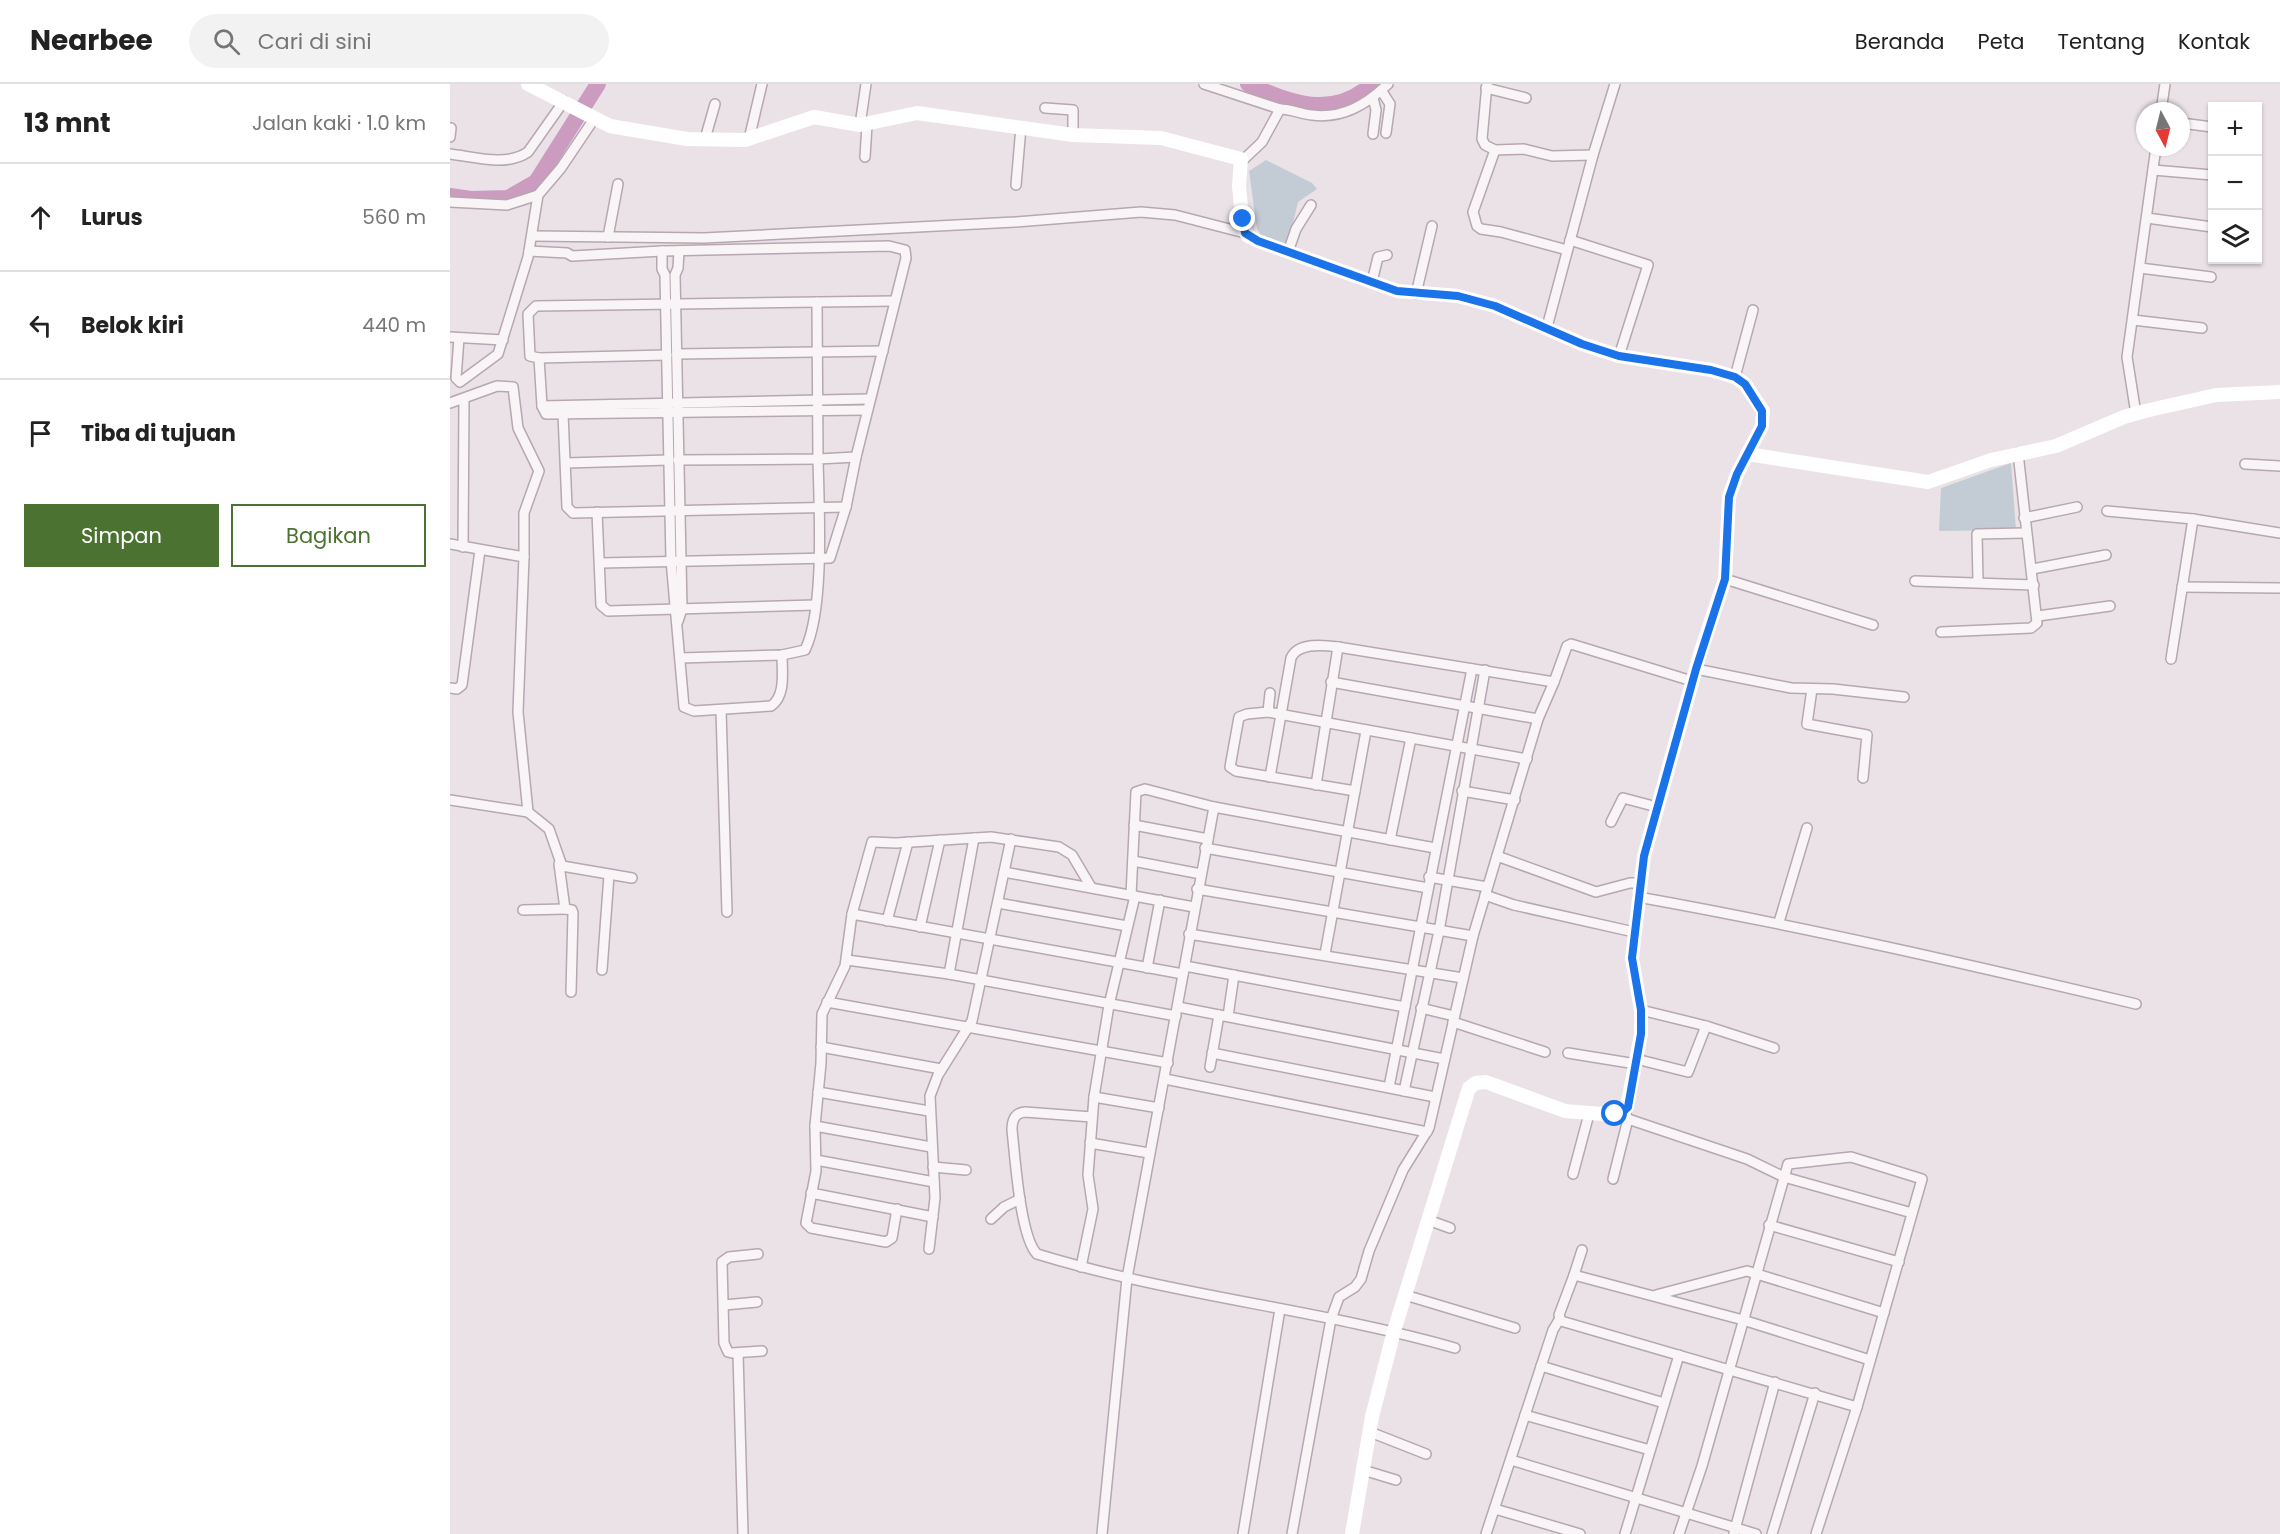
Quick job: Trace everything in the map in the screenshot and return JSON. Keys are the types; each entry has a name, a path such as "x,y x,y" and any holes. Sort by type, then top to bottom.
{"street":[{"path":"528,84 566,102 592,118 617,128 705,140 749,139 814,117 864,125 901,114 917,113 1073,135 1161,138 1239,158 1242,161"},
{"path":"749,139 762,84"},
{"path":"865,157 866,84"},
{"path":"1204,84 1280,109 1326,117 1351,110 1373,98 1385,87 1390,104 1386,133"},
{"path":"1547,327 1593,155 1615,84"},
{"path":"2162,102 2165,84"},
{"path":"1526,98 1486,86 1482,139 1485,145 1495,150 1524,149 1552,156 1593,155"},
{"path":"1372,134 1376,110 1373,98"},
{"path":"450,154 506,161 522,156 528,152 566,102"},
{"path":"705,140 715,104"},
{"path":"1045,108 1074,110 1073,135"},
{"path":"1245,233 1239,186 1242,161 1262,141 1280,109"},
{"path":"450,202 507,205 538,195 561,168 592,118"},
{"path":"2190,124 2208,126"},
{"path":"1016,185 1021,127"},
{"path":"1495,150 1473,212 1477,226 1481,229 1507,233 1568,250"},
{"path":"2136,414 2127,357 2155,156"},
{"path":"2153,170 2208,175"},
{"path":"608,237 618,184"},
{"path":"503,340 454,338 456,378 460,382 495,358 503,340 528,254 538,195"},
{"path":"1288,252 1296,229 1311,205"},
{"path":"532,237 704,238 1141,213 1175,215 1245,233 1258,241 1397,291 1468,297 1547,327 1582,344 1619,356 1711,370 1735,377 1745,384 1762,411 1762,426 1747,454 1729,497 1725,579 1694,675 1646,846 1634,932 1633,964 1641,1010 1641,1034 1613,1179"},
{"path":"2147,218 2208,226"},
{"path":"1416,294 1432,226"},
{"path":"1570,240 1648,265 1619,356"},
{"path":"528,254 567,253 572,256 662,251 900,247 905,250 906,258 884,351 866,410 846,507 834,553 830,558 601,563"},
{"path":"662,251 662,269 670,275 676,304 672,355 674,509 684,707 694,711 762,708 778,701 782,655"},
{"path":"672,355 665,304 670,275 678,268 679,251"},
{"path":"1372,282 1378,257 1387,255"},
{"path":"2140,268 2211,277"},
{"path":"884,351 539,358 531,356 528,349 528,314 536,306 895,301"},
{"path":"680,658 782,655 805,650 815,605 819,559 817,302"},
{"path":"1735,377 1754,310"},
{"path":"2133,320 2202,328"},
{"path":"539,358 542,406 546,414 673,407"},
{"path":"450,403 505,384 510,385 514,391 519,428 539,471 524,513 518,712 528,812"},
{"path":"1747,454 1928,482 2018,453 2064,443 2136,414 2216,395 2280,392"},
{"path":"463,547 464,399"},
{"path":"818,406 869,399"},
{"path":"542,406 818,406 866,410"},
{"path":"563,414 569,511 846,507"},
{"path":"1941,632 2031,628 2037,624 2032,569 2025,534 2018,453"},
{"path":"566,463 856,457"},
{"path":"2245,464 2280,466"},
{"path":"2024,518 2077,507"},
{"path":"2107,511 2193,519 2280,533"},
{"path":"597,512 603,609 616,612 815,605"},
{"path":"2171,659 2193,519"},
{"path":"1978,582 1977,534 2025,534"},
{"path":"450,544 524,557"},
{"path":"450,688 457,689 462,686 480,550"},
{"path":"2032,569 2106,555"},
{"path":"1725,579 1873,625"},
{"path":"1915,581 2034,585"},
{"path":"2181,587 2280,588"},
{"path":"2038,616 2110,606"},
{"path":"1292,1534 1331,1319 1339,1298 1355,1287 1360,1279 1369,1251 1403,1170 1427,1132 1473,936 1538,719 1567,646 1571,644 1694,675 1791,688 1904,697"},
{"path":"1269,777 1293,654 1314,646 1338,646 1472,669 1557,676"},
{"path":"1316,785 1338,646"},
{"path":"1389,1088 1472,669"},
{"path":"1404,1090 1439,931 1485,670"},
{"path":"1332,682 1538,719"},
{"path":"1812,689 1808,724 1867,735 1863,778"},
{"path":"1268,712 1270,693"},
{"path":"721,710 727,912"},
{"path":"1355,791 1236,771 1229,764 1239,717 1268,712 1527,759"},
{"path":"1325,954 1366,731"},
{"path":"1390,840 1411,738"},
{"path":"1081,1267 1093,1209 1088,1182 1094,1097 1109,1005 1133,895 1135,795 1138,790 1145,789 1214,807 1435,848"},
{"path":"1462,791 1515,800"},
{"path":"1611,822 1623,798 1658,807"},
{"path":"450,800 528,812 549,828 559,864 565,909"},
{"path":"1102,1534 1120,1330 1127,1278 1149,1153 1160,1108 1197,889 1214,807"},
{"path":"1134,825 1340,872 1428,888"},
{"path":"1779,922 1807,828"},
{"path":"949,974 974,838"},
{"path":"929,1249 934,1182 929,1112 931,1089 970,1027 1011,839"},
{"path":"897,1209 892,1238 886,1242 808,1226 806,1220 816,1160 815,1126 822,1014 847,960 852,914 872,842 1011,839 1064,849 1072,855 1091,887"},
{"path":"920,927 940,840"},
{"path":"887,921 908,842"},
{"path":"1497,856 1596,892 1630,883 1639,890 1905,949 2136,1004"},
{"path":"1133,861 1201,874"},
{"path":"559,864 568,869 632,878"},
{"path":"1004,872 1194,907"},
{"path":"602,970 609,875"},
{"path":"1429,878 1448,880 1486,891 1514,905 1634,932"},
{"path":"1197,889 1332,914 1473,936"},
{"path":"1146,968 1160,900"},
{"path":"998,903 1127,926"},
{"path":"523,910 572,910 571,992"},
{"path":"852,914 1146,968 1234,975 1405,1007"},
{"path":"1190,934 1414,968 1463,978"},
{"path":"847,960 949,974 1109,1005 1223,1015 1398,1048 1444,1059"},
{"path":"1210,1067 1234,975"},
{"path":"827,1002 1168,1063"},
{"path":"1421,1008 1545,1052"},
{"path":"1641,1010 1706,1026 1774,1048"},
{"path":"1568,1053 1636,1061 1688,1072 1706,1026"},
{"path":"821,1047 941,1070"},
{"path":"1212,1053 1435,1097"},
{"path":"1165,1079 1427,1132"},
{"path":"1352,1534 1370,1432 1394,1331 1466,1095 1472,1084 1486,1082 1565,1111 1626,1115 1747,1159 1784,1176 1912,1213"},
{"path":"818,1092 929,1112"},
{"path":"1094,1097 1160,1108"},
{"path":"1092,1117 1025,1112 1016,1114 1011,1130 1020,1199 1033,1249 1038,1254 1127,1278 1394,1331 1455,1348"},
{"path":"1573,1174 1589,1114"},
{"path":"815,1126 931,1147"},
{"path":"1090,1143 1149,1153"},
{"path":"1679,1534 1788,1164 1851,1157 1922,1179 1857,1407 1816,1534"},
{"path":"816,1160 934,1182"},
{"path":"933,1167 966,1170"},
{"path":"811,1193 933,1216"},
{"path":"991,1219 1004,1207 1020,1199"},
{"path":"1428,1220 1450,1228"},
{"path":"1769,1225 1899,1262"},
{"path":"1486,1534 1581,1250"},
{"path":"758,1254 724,1259 721,1268 725,1348 728,1352 738,1353 762,1351"},
{"path":"1654,1295 1747,1271 1884,1313"},
{"path":"1574,1275 1743,1320 1870,1360"},
{"path":"1405,1295 1515,1328"},
{"path":"724,1305 757,1302"},
{"path":"1243,1534 1280,1309"},
{"path":"1559,1320 1857,1407"},
{"path":"1097,1534 1116,1340 1120,1330"},
{"path":"738,1353 743,1534"},
{"path":"1625,1534 1679,1355"},
{"path":"1541,1366 1664,1403"},
{"path":"1735,1531 1775,1382"},
{"path":"1773,1534 1815,1393"},
{"path":"1525,1415 1650,1450"},
{"path":"1370,1432 1426,1454"},
{"path":"1511,1460 1686,1513 1735,1531 1756,1534"},
{"path":"1363,1470 1396,1480"},
{"path":"1495,1509 1580,1534"}],"shaded area":[{"path":"1266,160 1312,183 1317,189 1298,202 1288,244 1263,238 1257,229 1249,171"},
{"path":"2011,463 2016,530 1939,531 1941,488"}],"waterway":[{"path":"450,196 471,199 508,198 536,182 598,84"},
{"path":"1248,84 1280,97 1311,105 1342,102 1372,84"}],"route":[{"path":"1243,219 1245,233 1258,241 1397,291 1468,297 1547,327 1582,344 1619,356 1711,370 1735,377 1745,384 1757,398 1762,411 1762,426 1737,474 1729,497 1725,579 1696,669 1644,856 1632,958 1642,1026 1628,1107 1621,1114 1615,1114"}]}
